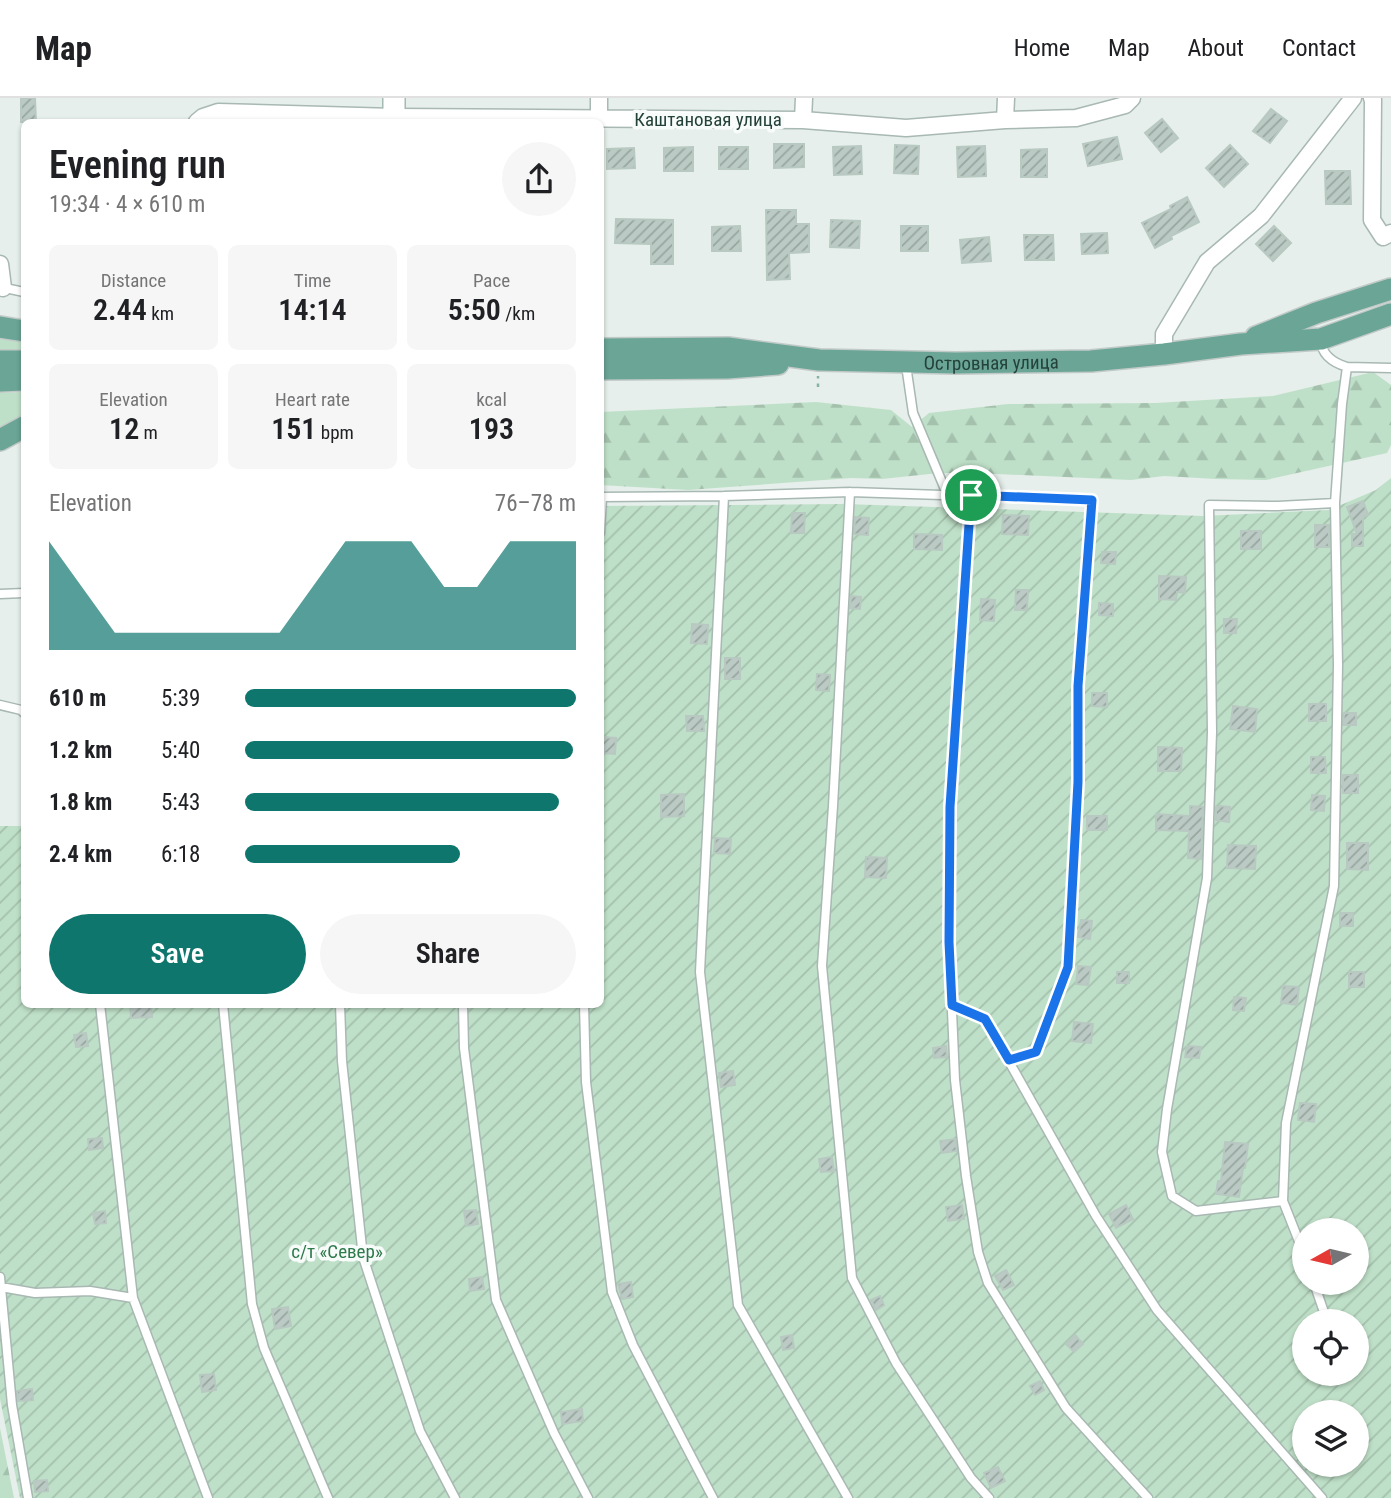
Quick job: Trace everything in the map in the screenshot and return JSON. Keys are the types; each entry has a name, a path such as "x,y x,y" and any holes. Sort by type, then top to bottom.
{"main road":[{"name":"Островная улица","path":"1241,344 1316,313 1391,289"},
{"name":"Островная улица","path":"604,349 728,348 819,360 1029,363 1091,361 1241,344 1321,340 1391,314"},
{"path":"0,327 21,330"},
{"name":"Островная улица","path":"604,369 727,368 819,360"},
{"path":"0,361 21,361"},
{"path":"0,381 21,380"},
{"path":"0,440 21,429"}],"street":[{"path":"600,98 600,118"},
{"path":"803,120 804,98"},
{"path":"1005,120 1006,98"},
{"name":"Каштановая улица","path":"201,119 218,112 394,112 803,120 906,128 1005,120 1076,118 1125,105 1132,98"},
{"path":"1164,354 1164,334 1207,262 1261,216 1353,98"},
{"path":"1372,98 1372,220 1383,237 1391,233"},
{"path":"0,264 1,287"}],"lane":[{"path":"1,287 21,291"},
{"path":"1321,340 1322,349 1335,363 1347,367 1391,369"},
{"path":"906,362 913,413 947,494"},
{"path":"1292,1224 1283,1201 1286,1124 1334,886 1338,665 1335,503 1347,367"},
{"path":"850,492 834,806 822,966 852,1278 896,1363 971,1478 989,1498"},
{"path":"604,497 850,492 1092,500 1078,686 1078,782 1068,967 1036,1052 1009,1060"},
{"path":"971,495 950,807 949,942 955,1080 978,1252 988,1283 1066,1408 1148,1498"},
{"path":"724,496 700,972 738,1305 848,1498"},
{"path":"1283,1201 1196,1211 1172,1196 1162,1152 1207,878 1212,732 1209,505 1335,503"},
{"path":"0,594 21,593"},
{"path":"0,705 21,710"},
{"path":"952,1005 985,1019 1096,1216 1157,1310 1322,1498"},
{"path":"100,1008 133,1298 208,1498"},
{"path":"223,1008 252,1304 264,1348 328,1498"},
{"path":"340,1008 342,1061 363,1257 420,1431 455,1498"},
{"path":"463,1008 464,1048 496,1300 554,1433 588,1498"},
{"path":"584,1008 586,1082 612,1292 633,1345 713,1498"},
{"path":"0,1277 12,1405 28,1498"},
{"path":"1,1287 35,1293 90,1291 133,1298"}],"green space":[{"path":"0,339 21,342 21,352 0,353"},
{"path":"1373,372 1391,385 1391,445 1387,453 1266,480 1164,476 1131,480 939,473 882,479 851,478 688,490 604,485 604,412 816,402 891,410 912,427 929,413 1008,404 1156,403 1273,396"},
{"path":"21,392 21,420 0,431 0,393"},
{"name":"с/т «Север»","path":"1391,478 1391,1498 20,1498 0,1399 0,826 21,826 21,1008 604,1008 604,506 844,504 1203,516 1329,510 1376,490"},
{"path":"0,1428 14,1498 0,1498"}],"building":[{"path":"21,98 35,98 36,119 21,119"},
{"path":"1271,109 1287,121 1270,143 1253,131"},
{"path":"1162,119 1178,138 1161,152 1145,133"},
{"path":"1117,137 1122,159 1088,166 1083,144"},
{"path":"774,144 804,144 804,167 774,168"},
{"path":"895,145 919,146 918,174 894,173"},
{"path":"1230,145 1248,164 1224,187 1206,168"},
{"path":"861,146 862,174 834,175 833,147"},
{"path":"985,146 986,176 958,177 957,147"},
{"path":"693,147 693,171 664,171 664,148"},
{"path":"719,147 748,147 748,169 719,169"},
{"path":"634,148 635,168 607,169 607,149"},
{"path":"1047,149 1047,177 1021,177 1021,150"},
{"path":"1325,171 1350,171 1351,204 1326,204"},
{"path":"1187,197 1199,222 1171,236 1172,239 1155,248 1142,223 1171,209 1170,206"},
{"path":"766,210 796,210 796,224 809,224 809,252 789,253 790,279 767,280"},
{"path":"616,219 673,220 673,264 651,264 651,244 615,243"},
{"path":"831,220 860,221 859,248 830,247"},
{"path":"740,226 741,251 712,251 712,227"},
{"path":"901,226 928,226 928,251 901,251"},
{"path":"1274,226 1291,243 1273,261 1256,244"},
{"path":"1107,233 1108,253 1082,254 1081,234"},
{"path":"1024,235 1053,235 1054,260 1025,260"},
{"path":"989,237 991,261 962,263 960,240"},
{"path":"1363,501 1368,515 1363,517 1363,546 1352,546 1352,534 1357,534 1347,507"},
{"path":"792,513 805,513 804,533 791,533"},
{"path":"1003,515 1029,516 1028,535 1002,534"},
{"path":"855,517 869,518 868,535 854,534"},
{"path":"1315,525 1329,525 1329,547 1315,547"},
{"path":"1241,531 1261,531 1261,549 1241,549"},
{"path":"914,534 942,535 942,550 914,549"},
{"path":"1102,552 1116,552 1115,564 1101,563"},
{"path":"1159,576 1186,577 1185,593 1177,592 1176,600 1159,599"},
{"path":"1016,590 1028,590 1027,610 1015,610"},
{"path":"851,596 861,597 860,609 850,608"},
{"path":"981,599 995,600 994,621 980,620"},
{"path":"1099,603 1113,604 1113,616 1099,615"},
{"path":"1224,619 1237,619 1236,633 1224,633"},
{"path":"692,624 708,625 707,644 691,643"},
{"path":"725,658 740,658 740,679 725,679"},
{"path":"817,674 830,675 829,691 816,690"},
{"path":"1092,693 1107,693 1107,707 1092,706"},
{"path":"1309,704 1326,704 1326,721 1309,721"},
{"path":"1233,706 1257,709 1255,732 1230,729"},
{"path":"1344,713 1356,713 1356,725 1343,725"},
{"path":"686,716 703,716 704,731 687,731"},
{"path":"604,737 616,738 615,754 604,753"},
{"path":"1158,747 1182,748 1181,771 1158,771"},
{"path":"1311,757 1325,757 1326,773 1311,773"},
{"path":"1343,775 1358,775 1358,793 1343,793"},
{"path":"684,794 684,816 661,817 661,795"},
{"path":"1312,795 1325,796 1324,811 1311,810"},
{"path":"1190,806 1203,807 1201,859 1188,858 1189,831 1156,830 1156,814 1190,816"},
{"path":"1216,807 1230,807 1229,822 1216,820"},
{"path":"1087,816 1107,816 1107,830 1087,830"},
{"path":"715,838 731,839 730,854 714,853"},
{"path":"1347,843 1368,843 1368,870 1347,869"},
{"path":"1228,845 1256,846 1255,869 1227,868"},
{"path":"866,857 887,858 886,878 865,877"},
{"path":"1340,913 1353,913 1353,926 1340,926"},
{"path":"1081,920 1092,921 1090,939 1078,937"},
{"path":"1078,966 1091,967 1088,985 1076,984"},
{"path":"1117,972 1129,972 1129,983 1117,983"},
{"path":"1349,972 1364,972 1364,987 1349,987"},
{"path":"1283,986 1299,987 1297,1005 1281,1003"},
{"path":"1234,997 1246,998 1244,1011 1233,1010"},
{"path":"130,1008 151,1008 152,1017 131,1018"},
{"path":"1074,1022 1093,1024 1091,1043 1072,1041"},
{"path":"86,1033 88,1046 76,1047 74,1035"},
{"path":"946,1046 947,1057 934,1058 933,1048"},
{"path":"1187,1046 1201,1047 1199,1058 1185,1057"},
{"path":"733,1071 735,1085 721,1087 719,1073"},
{"path":"1300,1103 1316,1104 1314,1122 1298,1120"},
{"path":"102,1138 103,1148 89,1150 88,1139"},
{"path":"955,1139 957,1151 942,1153 940,1141"},
{"path":"1225,1142 1248,1144 1239,1197 1216,1194 1218,1181 1221,1181"},
{"path":"832,1157 834,1171 821,1172 819,1159"},
{"path":"962,1205 964,1219 948,1221 946,1207"},
{"path":"1126,1205 1133,1219 1116,1228 1109,1214"},
{"path":"476,1210 478,1224 466,1226 464,1211"},
{"path":"105,1211 106,1223 95,1224 93,1213"},
{"path":"1006,1270 1014,1285 1003,1290 995,1276"},
{"path":"482,1277 484,1289 470,1291 469,1279"},
{"path":"631,1282 633,1297 622,1299 618,1284"},
{"path":"880,1296 884,1305 876,1310 871,1300"},
{"path":"288,1307 291,1326 275,1329 272,1309"},
{"path":"792,1335 794,1348 783,1350 781,1337"},
{"path":"1075,1335 1083,1344 1074,1352 1066,1344"},
{"path":"214,1374 216,1390 202,1392 200,1375"},
{"path":"1040,1381 1044,1390 1035,1395 1030,1386"},
{"path":"32,1389 33,1400 18,1401 17,1391"},
{"path":"582,1409 583,1421 562,1424 561,1412"},
{"path":"998,1467 1005,1481 991,1488 984,1473"},
{"path":"47,1480 48,1491 35,1492 34,1481"}],"route":[{"path":"971,495 1092,500 1078,686 1078,782 1068,967 1036,1052 1009,1060 985,1019 952,1005 949,942 950,807 971,495"}]}
